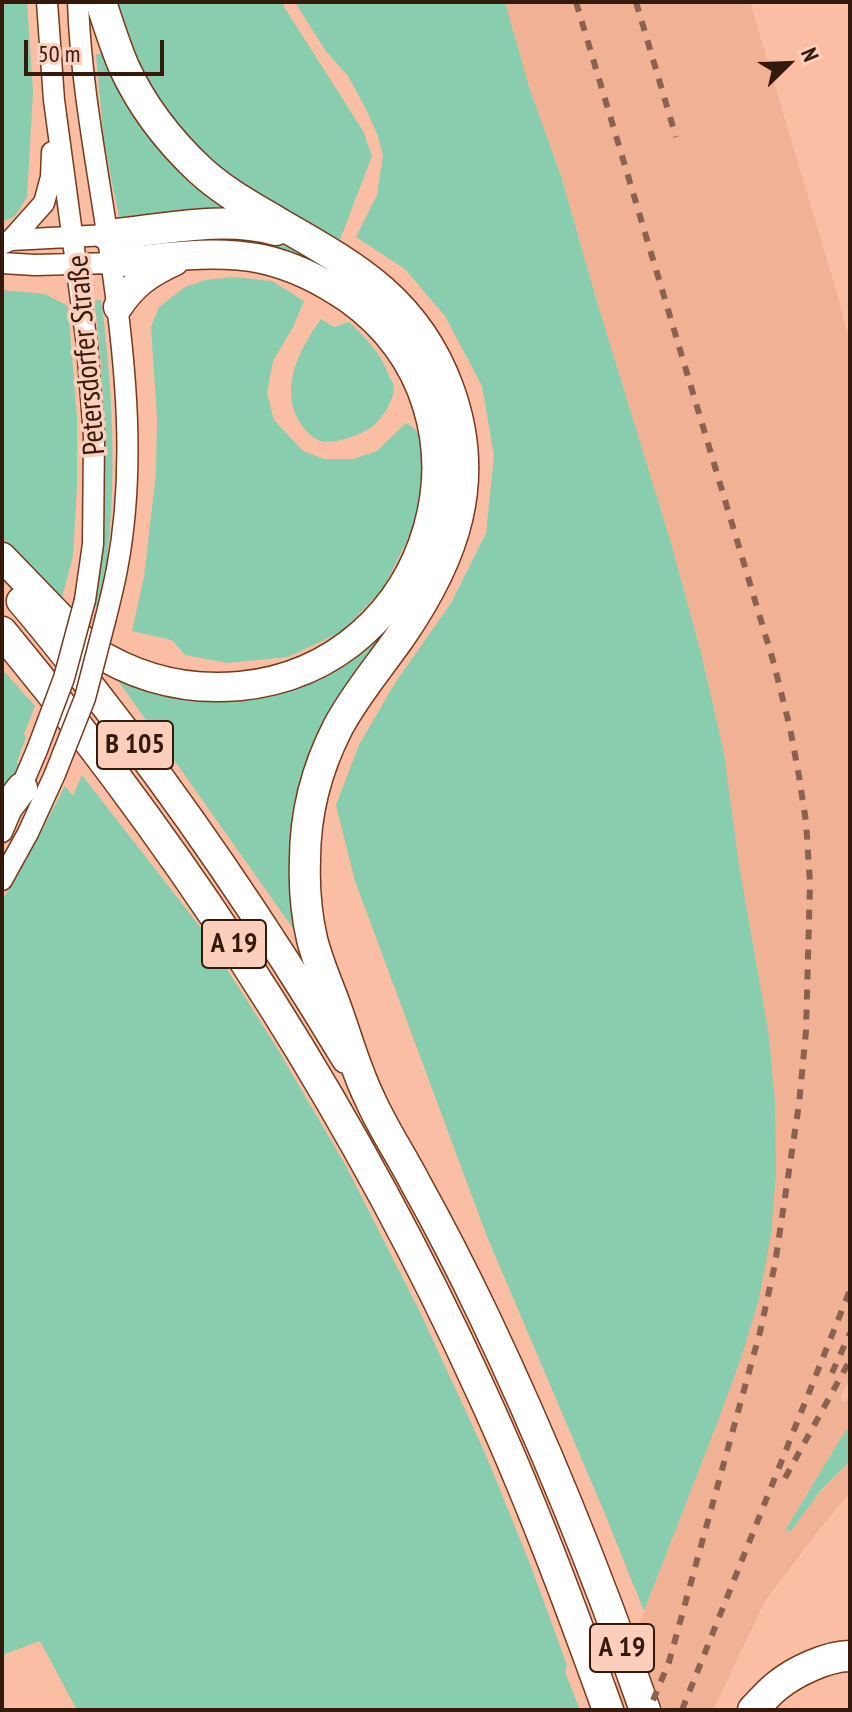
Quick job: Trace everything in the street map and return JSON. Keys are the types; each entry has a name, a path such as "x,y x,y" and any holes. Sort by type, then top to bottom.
{"highway":[{"path":"101,2 125,68 169,138 201,171 234,197 319,246 378,285 409,316 432,352 448,387 458,422 463,456 461,502 454,538 422,604 356,696 337,729 322,763 309,810 305,856 306,899 312,941 369,1097"},
{"path":"110,249 223,223 260,225 319,246"},
{"path":"2,557 91,649 120,666 149,677 198,687 222,688 258,684 291,675 325,660 353,642 376,622 397,596 417,562 428,532 436,465 433,432 424,399 395,342 367,312 331,286 295,269 263,259 228,254 186,256 110,249"},
{"path":"118,307 139,281 186,256"},
{"name":"B 105","path":"2,579 123,729 208,845 291,970 369,1097"},
{"name":"A 19","path":"2,632 129,793 221,924 317,1075 429,1281 481,1390 521,1482 608,1710"},
{"name":"A 19","path":"2,654 67,711"},
{"path":"2,814 22,788"},
{"name":"A 19","path":"369,1097 430,1208 518,1389 572,1515 645,1710"},
{"path":"753,1710 777,1686 810,1666 850,1656"}],"street":[{"path":"6,242 44,203 51,177 54,100 47,2"},
{"name":"Petersdorfer Straße","path":"2,880 55,774 85,698 117,569 123,528 128,442 126,387 118,307 87,102 78,2"},
{"name":"Petersdorfer Straße","path":"2,832 64,678 85,600 93,544 94,436 87,345 54,100"},
{"path":"6,242 73,237 110,249"},
{"path":"2,263 77,265 110,249"}],"shaded area":[{"path":"505,2 750,2 850,343 850,1379 841,1396 843,1403 850,1395 850,1426 786,1529 850,1461 850,1492 765,1601 713,1710 606,1710 718,1421 759,1299 775,1103 769,1036 739,865 724,753 701,653 562,179 529,87"}],"green space":[{"path":"2,2 27,2 33,92 27,197 15,216 2,222"},
{"path":"115,2 281,2 363,131 372,156 339,242 264,204 211,164 168,121 133,62"},
{"path":"295,2 505,2 529,87 562,179 671,543 724,753 739,865 769,1036 775,1102 776,1172 771,1234 759,1299 741,1358 644,1611 486,1234 355,881 336,805 359,745 395,683 451,603 486,533 494,456 482,386 445,316 405,269 356,237 377,195 383,156 378,136 348,76 325,50"},
{"path":"103,52 136,118 152,141 225,210 127,222 119,217 104,142 96,55"},
{"path":"210,235 266,241 316,256 361,282 382,300 421,352 436,384 446,418 451,453 451,488 435,557 419,589 346,694 311,764 299,811 293,859 300,931 297,934 119,682 121,673 178,690 216,694 255,692 275,688 332,666 378,631 413,586 436,534 446,478 442,421 423,366 388,316 332,270 282,249 248,242 133,244 134,241"},
{"path":"233,277 272,281 304,301 273,361 267,393 274,420 303,451 324,459 353,459 377,451 406,423 415,429 422,441 425,460 411,532 383,589 341,632 288,657 228,663 185,655 172,640 132,631 144,577 156,473 157,418 151,327 159,307 185,287 206,280"},
{"path":"2,290 45,294 68,306 77,417 77,487 73,556 60,605 2,541"},
{"path":"101,300 112,416 112,494 100,609 95,605 102,546 104,440 94,301"},
{"path":"321,319 334,327 349,322 377,353 394,386 390,402 377,422 356,435 327,442 312,436 299,421 291,395 300,355"},
{"path":"2,669 35,706 17,762 22,769 2,796"},
{"path":"82,775 201,928 274,1043 346,1166 421,1314 485,1453 530,1564 580,1710 77,1710 40,1641 2,1655 2,901 65,786 73,796"},
{"path":"850,1426 850,1461 821,1490 790,1532 786,1529"}],"railway":[{"path":"576,2 774,664 799,776 810,883 806,1031 799,1104 775,1264 760,1332 669,1662 649,1710"},
{"path":"636,2 676,137"},
{"path":"682,1710 850,1290"},
{"path":"832,1373 850,1333"},
{"path":"785,1478 850,1360"}]}
